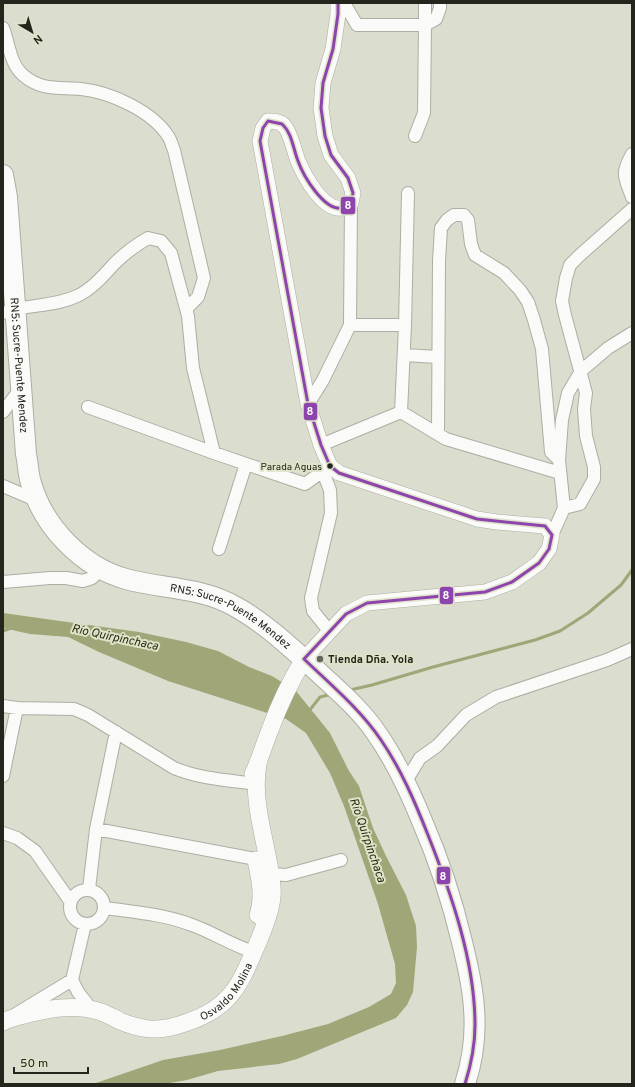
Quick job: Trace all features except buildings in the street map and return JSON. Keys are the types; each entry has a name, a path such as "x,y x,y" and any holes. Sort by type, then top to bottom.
{"highway":[{"name":"RN5: Sucre-Puente Mendez","path":"3,175 7,196 9,310 21,388 26,454 31,483 46,517 61,537 75,552 101,568 125,579 197,592 219,598 236,606 255,619 304,659 352,704 374,729 394,758 406,781 436,854 458,921 468,964 474,1007 474,1044 465,1084"}],"main road":[{"path":"262,857 247,797 249,784 258,764 269,731 290,682 304,659"},
{"name":"Osvaldo Molina","path":"4,1021 35,1012 72,1007 96,1011 122,1022 148,1029 169,1028 190,1022 212,1012 230,997 241,981 249,950 264,927 271,904 272,886 265,875 256,795 258,764"}],"street":[{"path":"308,404 323,380 350,325 351,203 353,193 348,178 331,155 325,136 321,108 323,83 333,49 338,3"},
{"path":"344,3 358,25 425,25 436,19 440,8 440,3"},
{"path":"415,136 424,113 425,3"},
{"path":"3,28 13,62 22,74 32,81 51,88 99,92 124,101 156,121 169,137 174,150 204,278 198,297 186,309"},
{"path":"330,632 314,611 311,598 331,513 330,490 321,445 308,404 260,141 263,128 268,121 278,121 285,127 299,162 311,186 325,202 336,208 343,208 351,203"},
{"path":"632,154 626,165 624,176 632,197"},
{"path":"401,412 405,325 408,192"},
{"path":"564,508 580,504 594,479 594,467 586,429 584,409 586,393 562,301 566,278 570,265 632,209"},
{"path":"438,434 439,261 441,228 454,214 464,215 468,220 471,244 475,254 504,274 520,290 528,302 542,349 551,452 559,460"},
{"path":"9,310 57,302 77,296 98,281 137,244 148,238 161,241 171,253 188,316 193,368 214,453"},
{"path":"350,325 405,325"},
{"path":"304,659 346,614 367,603 485,592 512,582 539,563 549,549 552,535 564,508 559,460 562,420 568,393 581,371 608,348 632,334"},
{"path":"404,355 438,357"},
{"path":"3,412 21,388"},
{"path":"88,407 214,453 305,484 327,469"},
{"path":"321,445 401,412"},
{"path":"401,412 446,439 560,473"},
{"path":"219,548 246,464"},
{"path":"327,469 477,519 545,526 552,535"},
{"path":"3,486 38,501"},
{"path":"3,582 50,578 66,578 83,581 92,578 101,568"},
{"path":"406,781 420,758 437,746 466,715 496,697 607,660 632,649"},
{"path":"3,706 17,708 74,709 81,711 174,768 184,772 218,780 249,784"},
{"path":"3,776 17,708"},
{"path":"89,889 96,829 116,732"},
{"path":"96,829 262,857"},
{"path":"3,833 17,838 35,851 70,901 70,911 75,920 85,924 96,922 100,919 104,908 102,898 99,894 89,889 78,892 70,901"},
{"path":"265,875 286,875 341,860"},
{"path":"104,908 151,915 189,924 249,950"},
{"path":"85,924 72,980 78,992 96,1011"},
{"path":"4,1021 72,980"}],"water":[{"name":"Río Quirpinchaca","path":"3,613 139,632 186,642 218,651 249,667 272,676 296,691 330,733 349,771 359,786 373,828 406,895 416,926 417,947 413,992 407,1005 396,1018 297,1059 279,1064 218,1071 187,1080 164,1084 93,1084 163,1060 220,1050 328,1024 369,1007 391,994 396,983 395,964 378,904 344,806 330,773 306,733 286,719 168,681 99,652 68,637 30,634 3,628"}],"waterway":[{"path":"350,690 535,640 560,631 588,613 621,585 632,570"},
{"path":"3,631 11,628"},
{"path":"309,711 320,697 332,694"}],"transit line":[{"name":"8","path":"338,3 333,49 323,83 321,108 325,136 331,155 348,178 353,193 351,203 343,208 336,208 322,199 315,191 304,175 290,136 282,124 268,121 263,128 260,141 308,404 321,445 330,466 339,473 477,519 545,526 552,535 549,549 539,563 512,582 485,592 367,603 346,614 304,659 355,708 381,740 395,762 407,786 437,857 460,928 471,976 474,1001 475,1032 472,1055 465,1084"}],"place":[{"name":"Parada Aguas","path":"330,466"},
{"name":"Tienda Dña. Yola","path":"320,659"}]}
